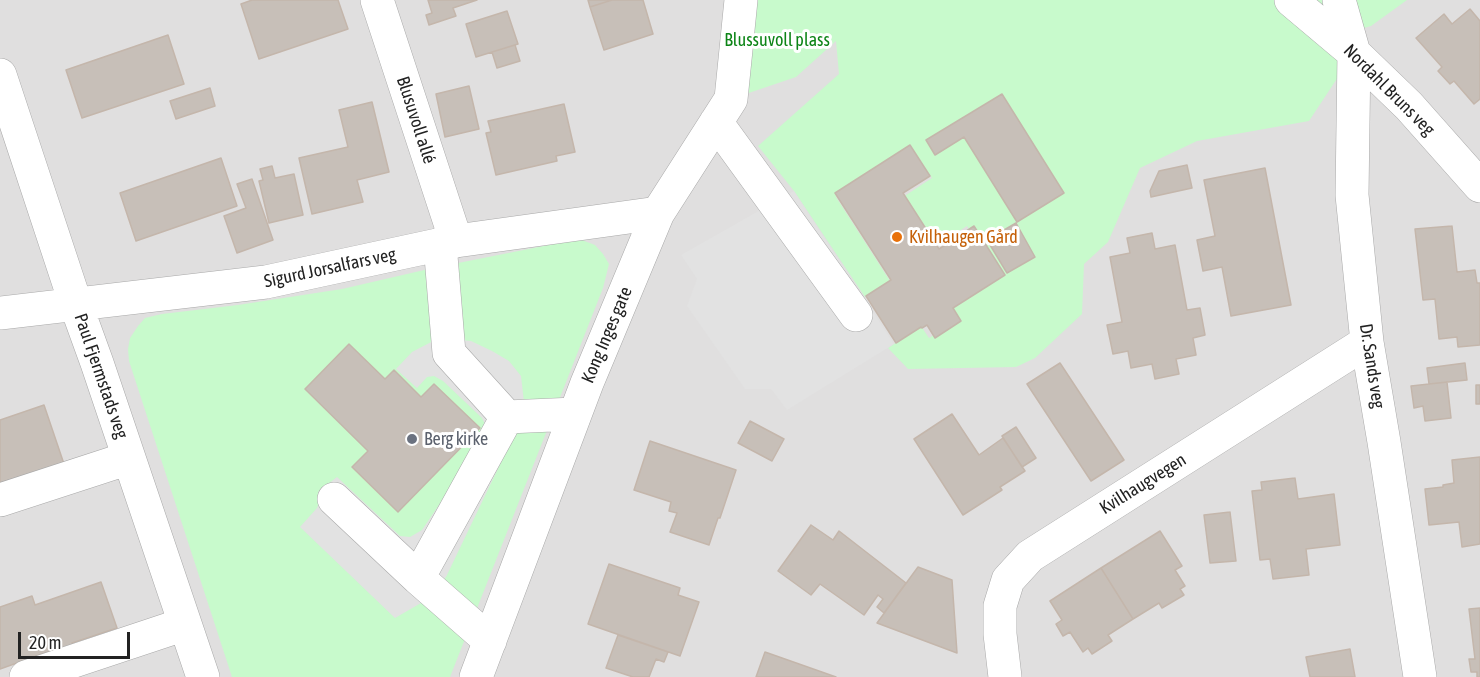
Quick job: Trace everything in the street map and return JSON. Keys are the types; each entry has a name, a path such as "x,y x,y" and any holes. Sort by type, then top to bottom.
{"street":[{"name":"Blusuvoll allé","path":"377,0 448,242 449,353 507,417"},
{"name":"Kong Inges gate","path":"476,677 575,414 658,213 731,99 741,0"},
{"name":"Nordahl Bruns veg","path":"1291,0 1354,53 1409,106 1480,186"},
{"path":"1338,0 1354,53"},
{"name":"Dr. Sands veg","path":"1354,53 1352,195 1367,342 1420,677"},
{"name":"Paul Fjermstads veg","path":"0,75 203,677"},
{"path":"716,122 856,315"},
{"name":"Sigurd Jorsalfars veg","path":"0,313 266,282 448,242 658,213"},
{"name":"Kvilhaugvegen","path":"1005,677 1000,634 1000,606 1008,580 1030,556 1367,342"},
{"path":"418,578 507,417 575,414"},
{"path":"0,500 129,458"},
{"path":"334,499 418,578 490,641"},
{"path":"26,677 185,624"}],"shaded area":[{"path":"0,0 1480,0 1480,677 0,677"},
{"path":"794,191 894,344 787,410 771,389 745,389 687,306 697,279 681,255"},
{"path":"437,339 471,341 509,361 521,376 524,402 516,431 446,577 421,603 395,618 300,527 317,508 320,500 318,492 337,477 400,536 410,537 422,530 485,437 486,426 482,418 443,381 434,376 427,377 417,388 396,369 412,352"}],"green space":[{"name":"Blussuvoll plass","path":"741,0 1407,0 1371,26 1346,33 1354,53 1309,121 1197,141 1140,168 1108,242 1084,264 1082,314 1035,358 1016,367 908,369 888,348 921,326 929,338 955,322 947,309 999,276 967,226 935,247 903,197 932,178 912,148 836,197 890,281 865,297 794,191 758,146 839,74 836,41 796,77 731,99"},
{"path":"579,239 595,245 609,264 603,288 450,677 232,677 129,361 130,338 138,326 145,318 162,314 342,289"}],"building":[{"path":"252,0 338,0 348,29 259,59 241,4"},
{"path":"428,0 477,0 453,8 456,16 429,25 426,15 432,13"},
{"path":"588,0 612,0 590,7"},
{"path":"612,0 643,0 653,34 604,50 590,7"},
{"path":"1470,9 1480,21 1480,99 1474,104 1454,81 1450,84 1438,71 1442,67 1416,38 1444,14 1452,24"},
{"path":"507,11 518,44 476,57 466,24"},
{"path":"168,35 184,84 82,118 66,70"},
{"path":"515,45 520,61 497,68 492,52"},
{"path":"469,86 479,129 445,137 436,94"},
{"path":"210,88 215,106 176,119 170,101"},
{"path":"1002,94 1064,193 1017,222 964,137 935,155 926,140"},
{"path":"372,102 389,172 357,180 363,202 312,214 299,158 348,147 339,110"},
{"path":"564,104 575,152 556,156 557,161 496,175 486,133 491,132 488,121"},
{"name":"Kvilhaugen Gård","path":"910,145 930,176 903,193 939,249 974,226 1005,275 953,308 961,321 935,338 927,325 896,343 866,296 891,280 835,193"},
{"path":"221,158 237,206 136,241 120,193"},
{"path":"1187,165 1192,188 1151,197 1150,191 1159,171"},
{"path":"272,166 275,178 294,174 303,215 269,223 259,181 263,180 260,169"},
{"path":"1265,168 1291,305 1231,316 1222,267 1203,271 1197,240 1215,236 1204,180"},
{"path":"252,179 273,240 237,253 224,216 246,208 237,184"},
{"path":"1016,223 1035,257 1007,273 987,240"},
{"path":"1452,226 1457,272 1475,270 1477,283 1480,283 1480,345 1458,347 1457,337 1439,339 1435,299 1423,300 1415,229"},
{"path":"1152,233 1155,249 1175,245 1187,310 1200,308 1205,335 1193,338 1196,355 1176,359 1179,374 1155,379 1152,364 1131,368 1128,351 1113,354 1107,325 1122,322 1110,257 1130,253 1127,238"},
{"name":"Berg kirke","path":"349,344 385,379 394,370 421,397 434,384 480,428 398,512 352,467 368,451 305,389"},
{"path":"1060,363 1124,460 1091,481 1027,384"},
{"path":"1465,363 1467,380 1429,384 1427,368"},
{"path":"1447,382 1451,418 1425,421 1423,406 1414,408 1411,386"},
{"path":"1476,385 1480,385 1480,404 1476,404"},
{"path":"44,405 64,464 0,486 0,420"},
{"path":"952,414 979,455 1003,438 1025,471 1000,487 1002,490 963,515 914,439"},
{"path":"750,421 784,439 772,461 738,443"},
{"path":"1016,427 1036,458 1022,467 1002,436"},
{"path":"650,441 736,470 709,545 670,532 677,513 669,511 671,502 634,490"},
{"path":"1480,457 1480,544 1462,547 1459,522 1429,525 1425,489 1454,483 1452,460"},
{"path":"1295,478 1298,499 1334,494 1340,545 1306,549 1309,575 1273,579 1270,559 1260,560 1252,491 1262,490 1261,482"},
{"path":"1230,512 1236,561 1210,563 1204,515"},
{"path":"811,525 833,540 839,531 906,583 884,613 877,607 883,599 878,595 864,615 820,584 811,595 778,571"},
{"path":"1160,531 1182,566 1175,570 1185,586 1180,589 1184,595 1162,608 1159,603 1133,619 1101,568"},
{"path":"609,564 680,588 678,595 699,602 680,656 588,624"},
{"path":"918,567 952,580 957,653 877,623"},
{"path":"1101,568 1133,619 1108,635 1112,641 1092,654 1088,648 1083,652 1070,632 1063,636 1056,624 1062,620 1050,601"},
{"path":"101,582 117,628 72,643 75,650 59,655 56,649 0,669 0,607 32,596 35,605"},
{"path":"1480,608 1480,677 1477,677 1477,672 1471,672 1469,659 1475,659 1469,609"},
{"path":"618,635 668,652 664,662 656,659 649,677 633,677 606,668"},
{"path":"1350,649 1355,677 1310,677 1306,657"},
{"path":"765,652 836,677 756,677"}],"place":[{"name":"Kvilhaugen Gård","path":"897,237"},
{"name":"Berg kirke","path":"412,439"}]}
